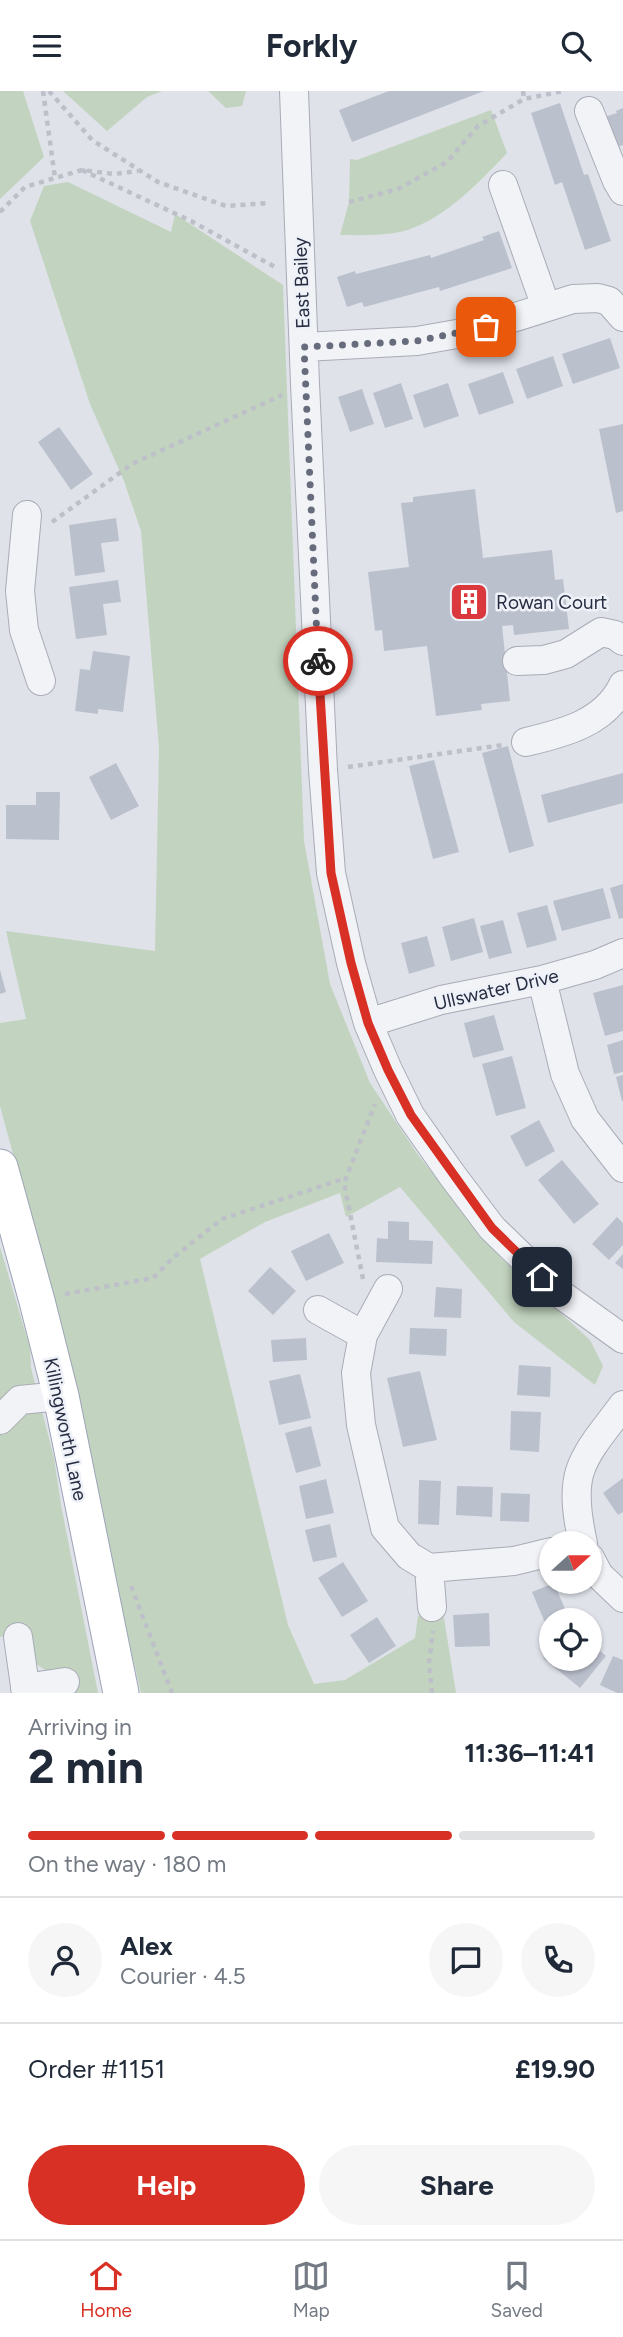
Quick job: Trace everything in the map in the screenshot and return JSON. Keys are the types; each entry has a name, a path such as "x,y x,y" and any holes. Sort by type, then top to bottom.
{"main road":[{"name":"Killingworth Lane","path":"0,1167 61,1396 121,1693"}],"street":[{"name":"East Bailey","path":"294,91 300,281 323,770 331,873 351,963 368,1023 411,1115 492,1228 559,1293 623,1339"},
{"path":"589,111 623,191"},
{"path":"503,185 547,307"},
{"path":"304,347 417,341 468,332 573,299 618,300"},
{"path":"26,529 10,592 41,681"},
{"path":"517,661 544,660 566,654 601,632 615,635 623,641"},
{"path":"526,742 553,736 599,716 618,696 623,685"},
{"name":"Ullswater Drive","path":"368,1023 441,1000 542,980 595,965 623,953"},
{"path":"542,980 565,1074 585,1119 623,1168"},
{"path":"377,1291 363,1335 356,1373 361,1425 385,1528 409,1556 429,1568 514,1561 539,1555"},
{"path":"318,1310 363,1335"},
{"path":"0,1420 20,1400 61,1396"},
{"path":"580,1531 579,1473 589,1453 623,1405"},
{"path":"429,1568 432,1607"},
{"path":"602,1578 623,1598"},
{"path":"18,1637 25,1691 65,1682"}],"path":[{"path":"46,91 92,140 158,182 226,206 269,203"},
{"path":"46,91 55,179"},
{"path":"523,91 524,99"},
{"path":"349,202 398,189 447,162 478,126 524,99 564,91"},
{"path":"0,212 25,187 82,170 114,174 139,170"},
{"path":"82,170 191,221 300,281"},
{"path":"26,529 132,464 305,384"},
{"path":"323,770 526,742"},
{"path":"377,1291 344,1183 388,1070"},
{"path":"37,1301 75,1291 153,1278 174,1257 222,1219 345,1178"},
{"path":"432,1607 433,1629 429,1664 432,1693"}],"green space":[{"path":"0,91 23,91 44,157 0,199"},
{"path":"63,91 162,91 147,97 107,131"},
{"path":"208,91 246,91 242,106 226,108"},
{"path":"491,110 507,153 455,202 432,219 401,232 340,235 349,202 350,159 357,160"},
{"path":"68,182 171,232 175,214 283,285 304,841 330,984 370,1083 418,1155 501,1258 590,1340 603,1366 595,1385 514,1322 400,1187 346,1217 340,1193 265,1222 200,1259 288,1625 314,1684 345,1680 415,1638 418,1616 443,1612 456,1693 141,1693 25,1198 0,1106 0,1023 26,1019 6,931 155,951 159,748 141,531 124,481 90,404 30,221 44,186"},
{"path":"0,1247 30,1348 31,1368 54,1458 98,1693 74,1693 75,1682 50,1673 36,1664 30,1631 0,1637"}],"building":[{"path":"389,91 484,91 352,142 339,110"},
{"path":"560,103 584,175 588,174 611,241 585,250 562,182 555,185 531,113"},
{"path":"623,108 623,145 608,150 598,119 617,113 616,111"},
{"path":"499,231 512,268 440,291 439,287 364,307 362,302 347,307 337,277 430,255 431,258 484,240 482,237"},
{"path":"610,338 620,368 573,384 562,354"},
{"path":"553,356 563,386 527,399 516,369"},
{"path":"503,372 514,403 479,415 468,384"},
{"path":"401,383 413,419 385,428 373,393"},
{"path":"448,383 459,416 424,428 413,395"},
{"path":"362,389 374,424 350,432 338,397"},
{"path":"623,424 623,511 616,513 599,429"},
{"path":"59,427 93,474 71,490 38,442"},
{"name":"Rowan Court","path":"475,489 483,558 552,550 555,580 563,579 569,629 514,635 513,625 502,626 510,701 481,704 482,710 436,716 427,646 384,651 382,630 375,631 368,572 409,567 401,503 413,502 413,497"},
{"path":"116,518 119,541 101,543 105,572 75,576 69,525"},
{"path":"118,580 121,602 103,604 107,635 76,639 69,587"},
{"path":"93,651 130,656 123,712 98,709 98,714 75,711 80,669 90,670"},
{"path":"508,746 534,846 509,853 482,753"},
{"path":"434,760 459,852 433,859 409,766"},
{"path":"116,763 139,806 111,820 89,777"},
{"path":"623,773 623,803 548,823 541,795"},
{"path":"36,792 60,792 59,840 6,839 6,805 36,805"},
{"path":"623,884 623,918 619,919 610,888"},
{"path":"603,888 611,918 562,931 553,901"},
{"path":"547,905 557,940 527,948 517,913"},
{"path":"474,918 483,952 451,961 442,927"},
{"path":"503,920 512,953 489,959 480,926"},
{"path":"427,936 435,966 409,974 401,943"},
{"path":"0,970 6,992 0,994"},
{"path":"623,985 623,1031 605,1036 593,993"},
{"path":"494,1015 504,1050 473,1058 464,1023"},
{"path":"623,1040 623,1072 614,1074 607,1045"},
{"path":"512,1056 526,1108 496,1116 482,1064"},
{"path":"623,1075 623,1101 622,1101 616,1077"},
{"path":"539,1120 555,1151 526,1167 510,1136"},
{"path":"562,1160 599,1204 574,1224 538,1180"},
{"path":"617,1217 623,1223 623,1245 609,1260 592,1244"},
{"path":"388,1221 409,1222 409,1240 433,1241 432,1264 376,1262 377,1238 388,1239"},
{"path":"329,1233 344,1263 306,1281 291,1251"},
{"path":"623,1254 623,1269 615,1263"},
{"path":"270,1267 296,1291 273,1315 248,1291"},
{"path":"436,1287 462,1289 461,1318 434,1317"},
{"path":"410,1328 447,1329 446,1356 409,1354"},
{"path":"306,1338 307,1360 273,1362 271,1340"},
{"path":"519,1365 551,1367 550,1397 517,1395"},
{"path":"420,1371 437,1440 403,1447 387,1378"},
{"path":"300,1374 311,1418 279,1425 269,1381"},
{"path":"511,1411 541,1412 539,1452 510,1450"},
{"path":"311,1426 321,1466 296,1473 285,1433"},
{"path":"623,1478 623,1512 618,1515 603,1493"},
{"path":"326,1479 334,1513 306,1519 299,1486"},
{"path":"419,1480 441,1481 439,1525 418,1524"},
{"path":"457,1486 493,1487 492,1517 456,1515"},
{"path":"501,1493 530,1494 529,1522 500,1521"},
{"path":"330,1524 337,1557 313,1562 305,1530"},
{"path":"343,1562 368,1601 342,1617 318,1578"},
{"path":"539,1589 539,1594 559,1594 565,1608 539,1608 532,1592"},
{"path":"489,1613 490,1646 455,1647 453,1615"},
{"path":"377,1617 396,1646 369,1663 350,1635"},
{"path":"613,1656 623,1660 623,1693 600,1685"},
{"path":"559,1671 594,1671 580,1688"}],"way so far":[{"path":"318,661 304,347 417,341 486,327"}],"place":[{"name":"Rowan Court","path":"469,602"}],"route":[{"path":"318,661 331,873 351,963 368,1023 411,1115 452,1175 492,1228 542,1277"}]}
